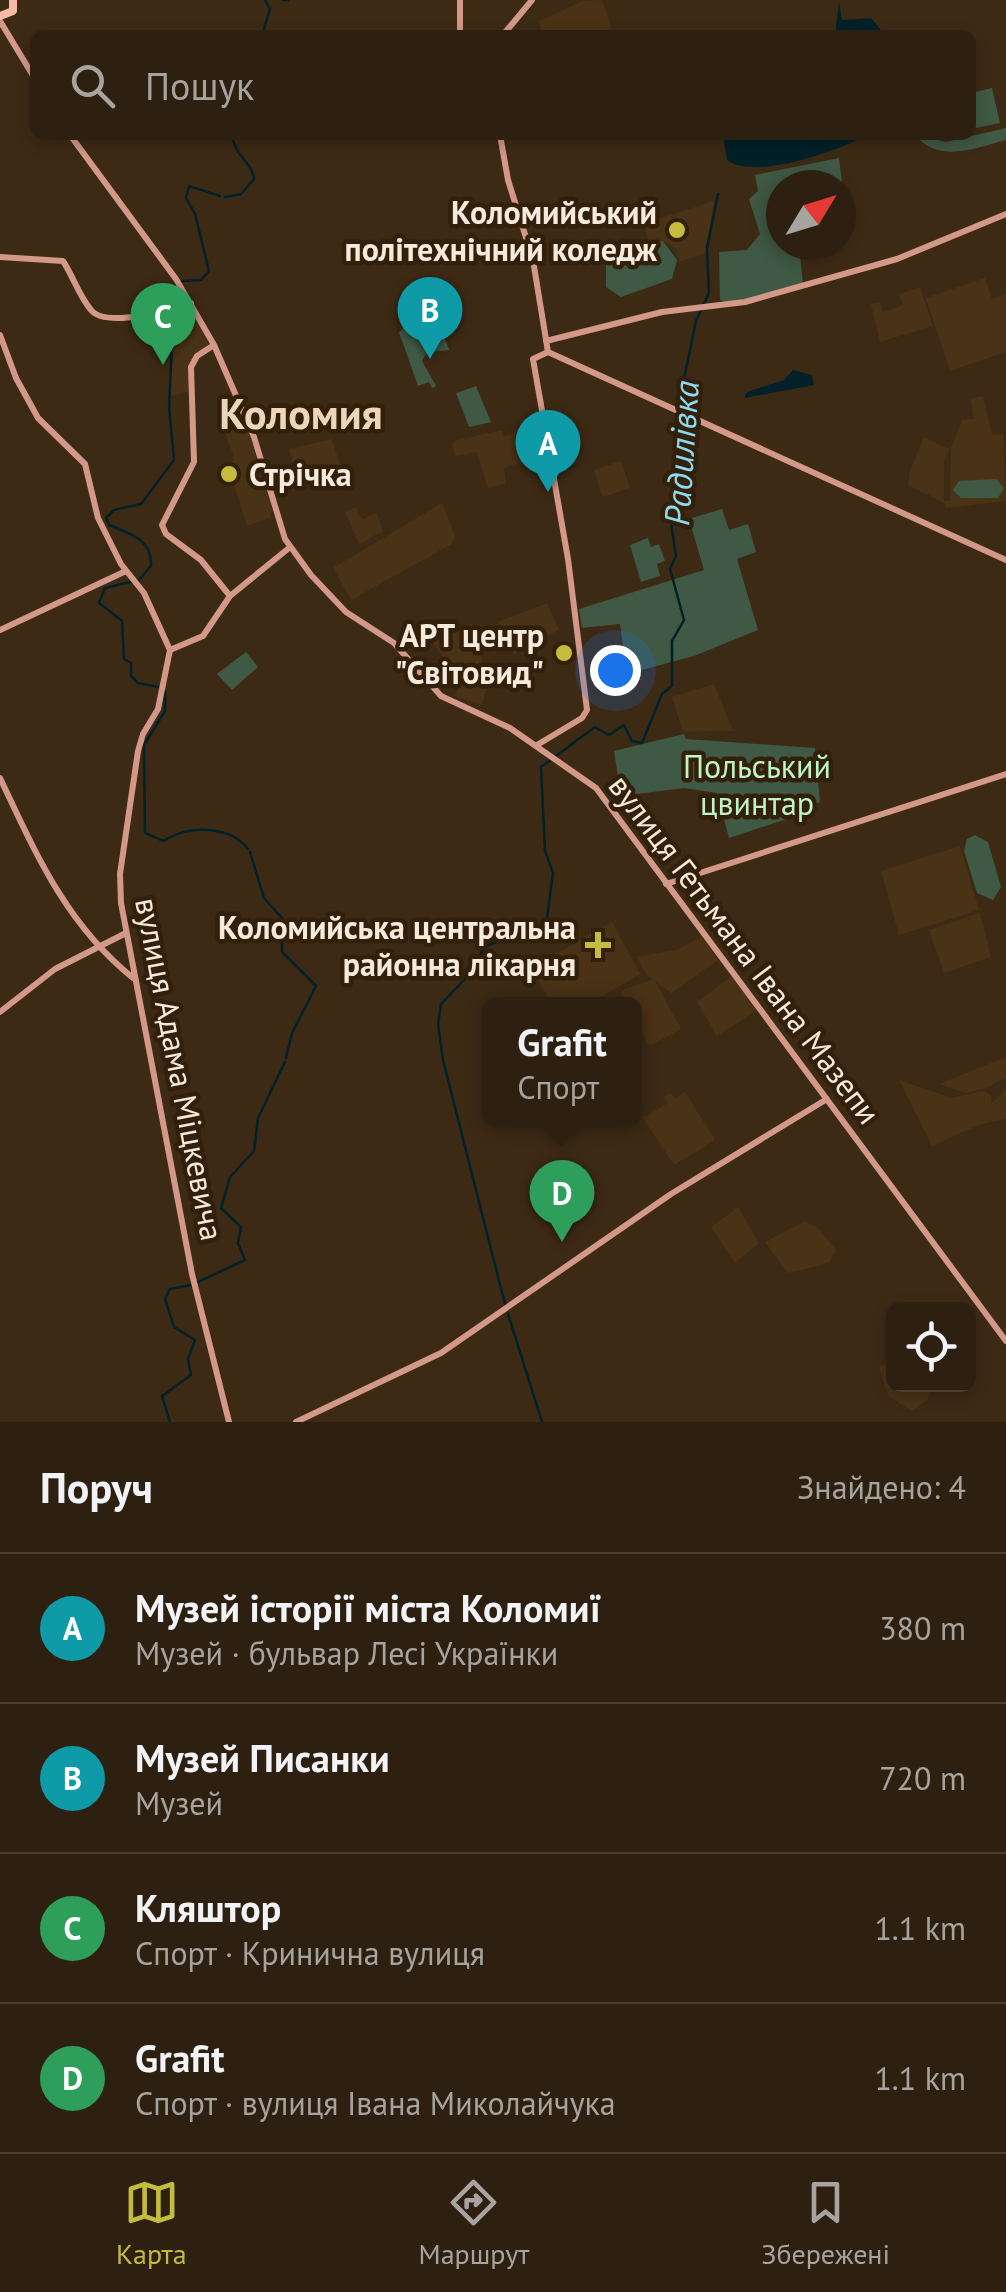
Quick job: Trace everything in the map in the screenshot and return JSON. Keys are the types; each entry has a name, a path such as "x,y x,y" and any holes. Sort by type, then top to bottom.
{"main road":[{"path":"0,18 11,14 12,0"}],"street":[{"path":"460,0 460,30"},
{"path":"508,30 532,0"},
{"path":"11,14 11,40"},
{"path":"0,18 30,71"},
{"name":"вулиця Гетьмана Івана Мазепи","path":"74,140 176,279 214,345 251,430 289,548 336,604 394,644 440,696 490,717 596,788 1006,1341"},
{"path":"501,140 508,180 532,260 548,352"},
{"path":"546,341 662,312 706,309 897,259 1006,214"},
{"path":"0,258 62,261 99,316 156,314 191,303"},
{"path":"0,336 16,378 38,418 84,464 98,518 170,650 203,636 230,596 289,548"},
{"path":"214,345 196,356 191,367 195,392 194,462 162,524 201,560 230,596"},
{"path":"538,746 582,718 587,710 533,358 548,352 1006,560"},
{"path":"0,630 131,578"},
{"name":"вулиця Адама Міцкевича","path":"170,650 158,710 142,734 138,751 120,874 126,933 195,1284 229,1422"},
{"path":"666,884 1006,774"},
{"path":"0,778 57,892 96,948 136,980"},
{"path":"0,1012 55,968 126,933"},
{"path":"296,1422 441,1353 670,1194 827,1098"}],"shaded area":[{"path":"602,0 612,30 541,30 539,21 583,1"},
{"name":"Коломийський політехнічний коледж","path":"714,201 705,254 680,261 676,249 664,241 650,244 643,224"},
{"path":"985,278 992,299 1006,294 1006,352 950,371 926,298"},
{"path":"920,287 933,326 880,342 871,304 880,302 883,312 903,305 899,294"},
{"path":"189,307 209,345 190,361 191,391 170,396 173,348 165,317"},
{"path":"983,396 992,435 1003,434 1006,501 946,508 943,502 908,485 910,471 924,437 949,449 944,462 944,501 950,500 951,448 962,420 974,419 970,399"},
{"path":"246,423 272,509 269,518 247,526 230,471 234,457 225,432"},
{"path":"502,430 504,437 515,433 523,462 504,468 506,483 488,488 477,452 455,456 452,445"},
{"path":"332,439 345,482 328,487 325,479 292,491 288,477 296,474 289,449"},
{"path":"621,461 630,488 602,497 594,470"},
{"path":"442,503 455,536 452,544 351,600 333,568"},
{"path":"356,507 362,519 377,513 383,531 359,544 345,512"},
{"path":"547,603 559,630 514,653 498,622"},
{"path":"472,624 483,663 490,671 482,705 455,696 461,682 432,642"},
{"path":"714,684 733,731 683,732 672,697"},
{"path":"960,846 979,910 899,935 881,871"},
{"path":"980,913 991,957 944,973 929,930"},
{"name":"Коломийська центральна районна лікарня","path":"612,922 640,974 601,997 548,997 531,968"},
{"path":"701,937 718,960 671,993 646,974 637,957 676,950"},
{"path":"732,976 757,1010 717,1036 697,1002"},
{"path":"654,979 681,1029 649,1046 642,1032 642,997 623,997 620,991"},
{"path":"1006,1057 1006,1078 988,1087 965,1093 939,1084"},
{"path":"899,1080 952,1098 984,1091 991,1095 991,1104 1006,1090 1006,1119 981,1124 932,1146"},
{"path":"685,1092 715,1140 674,1165 643,1118 668,1103 664,1097 670,1093 675,1098"},
{"path":"738,1207 759,1243 735,1263 711,1227"},
{"path":"805,1221 819,1229 836,1250 830,1261 788,1273 765,1242"},
{"path":"886,1362 886,1390 879,1367"},
{"path":"887,1392 929,1392 928,1399 912,1411"}],"green space":[{"path":"992,88 1000,123 976,128 976,92"},
{"path":"1006,128 1006,140 970,150 935,149 921,140 976,140 976,135"},
{"path":"839,158 840,170 780,170"},
{"path":"766,173 766,260 801,260 803,284 730,303 720,300 719,252 747,250 760,234 749,199 758,191 755,175"},
{"path":"663,241 677,260 672,279 621,297 606,287 606,259 627,252 626,247"},
{"path":"435,318 439,322 446,319 451,333 444,336 449,350 427,352 422,361 436,386 432,388 429,382 418,386 399,332 409,324 415,330"},
{"path":"476,386 491,422 469,427 456,393"},
{"path":"996,479 1004,488 998,498 961,498 953,490 959,481"},
{"path":"722,509 729,530 748,524 756,552 737,559 758,630 694,656 627,674 620,624 582,628 579,609 704,570 689,519"},
{"path":"648,538 651,547 659,544 665,561 657,564 660,576 641,582 630,545"},
{"path":"246,652 258,667 232,690 217,674"},
{"name":"Польський цвинтар","path":"684,734 686,739 815,748 820,802 810,806 811,811 729,838 717,793 684,788 621,796 614,751"},
{"path":"975,835 988,842 1001,887 993,900 977,893 964,851 967,839"}],"water":[{"path":"839,2 842,20 871,18 881,30 836,30"},
{"path":"724,140 856,140 818,155 776,165 740,166 727,160"},
{"path":"793,370 812,375 814,385 744,398 747,392 784,380"}],"waterway":[{"path":"264,30 270,9 265,0"},
{"path":"283,0 288,0"},
{"path":"225,197 241,194 254,179 233,140"},
{"path":"162,308 164,292 183,281 201,280 209,271 195,214 186,198 189,186 220,196"},
{"name":"Радилівка","path":"505,1304 443,1060 438,1024 441,1004 468,976 485,946 546,926 553,873 545,851 541,767 595,727 609,735 624,725 632,741 642,743 662,694 672,686 672,641 684,620 670,569 676,556 671,523 676,504 672,491 687,474 684,379 696,321 709,293 707,248 718,194"},
{"path":"138,581 151,566 148,549 139,539 109,525 106,518 114,510 141,504 174,460 169,408 172,342 165,316"},
{"path":"130,582 105,588 99,603 122,621 124,659 131,663 131,676 138,683 158,687"},
{"path":"165,692 165,711 144,745 145,833 164,841 184,832 208,830 231,836 248,849"},
{"path":"250,852 264,898 282,918 282,952 316,986 292,1033 286,1058"},
{"path":"198,1282 245,1260 238,1243 241,1227 221,1208 230,1177 254,1151 258,1118 285,1062"},
{"path":"170,1422 162,1396 191,1375 188,1359 195,1340 174,1327 165,1299 170,1289 191,1285"},
{"name":"Радилівка","path":"508,1314 542,1422"}],"place":[{"name":"Коломийський політехнічний коледж","path":"677,230"},
{"name":"Музей Писанки","path":"430,359"},
{"name":"Кляштор","path":"163,365"},
{"name":"Стрічка","path":"229,474"},
{"name":"Музей історії міста Коломиї","path":"548,492"},
{"name":"АРТ центр \"Світовид\"","path":"564,653"},
{"name":"Коломийська центральна районна лікарня","path":"598,945"},
{"name":"Grafit","path":"562,1242"}],"district":[{"name":"Коломия","path":"301,413"}]}
